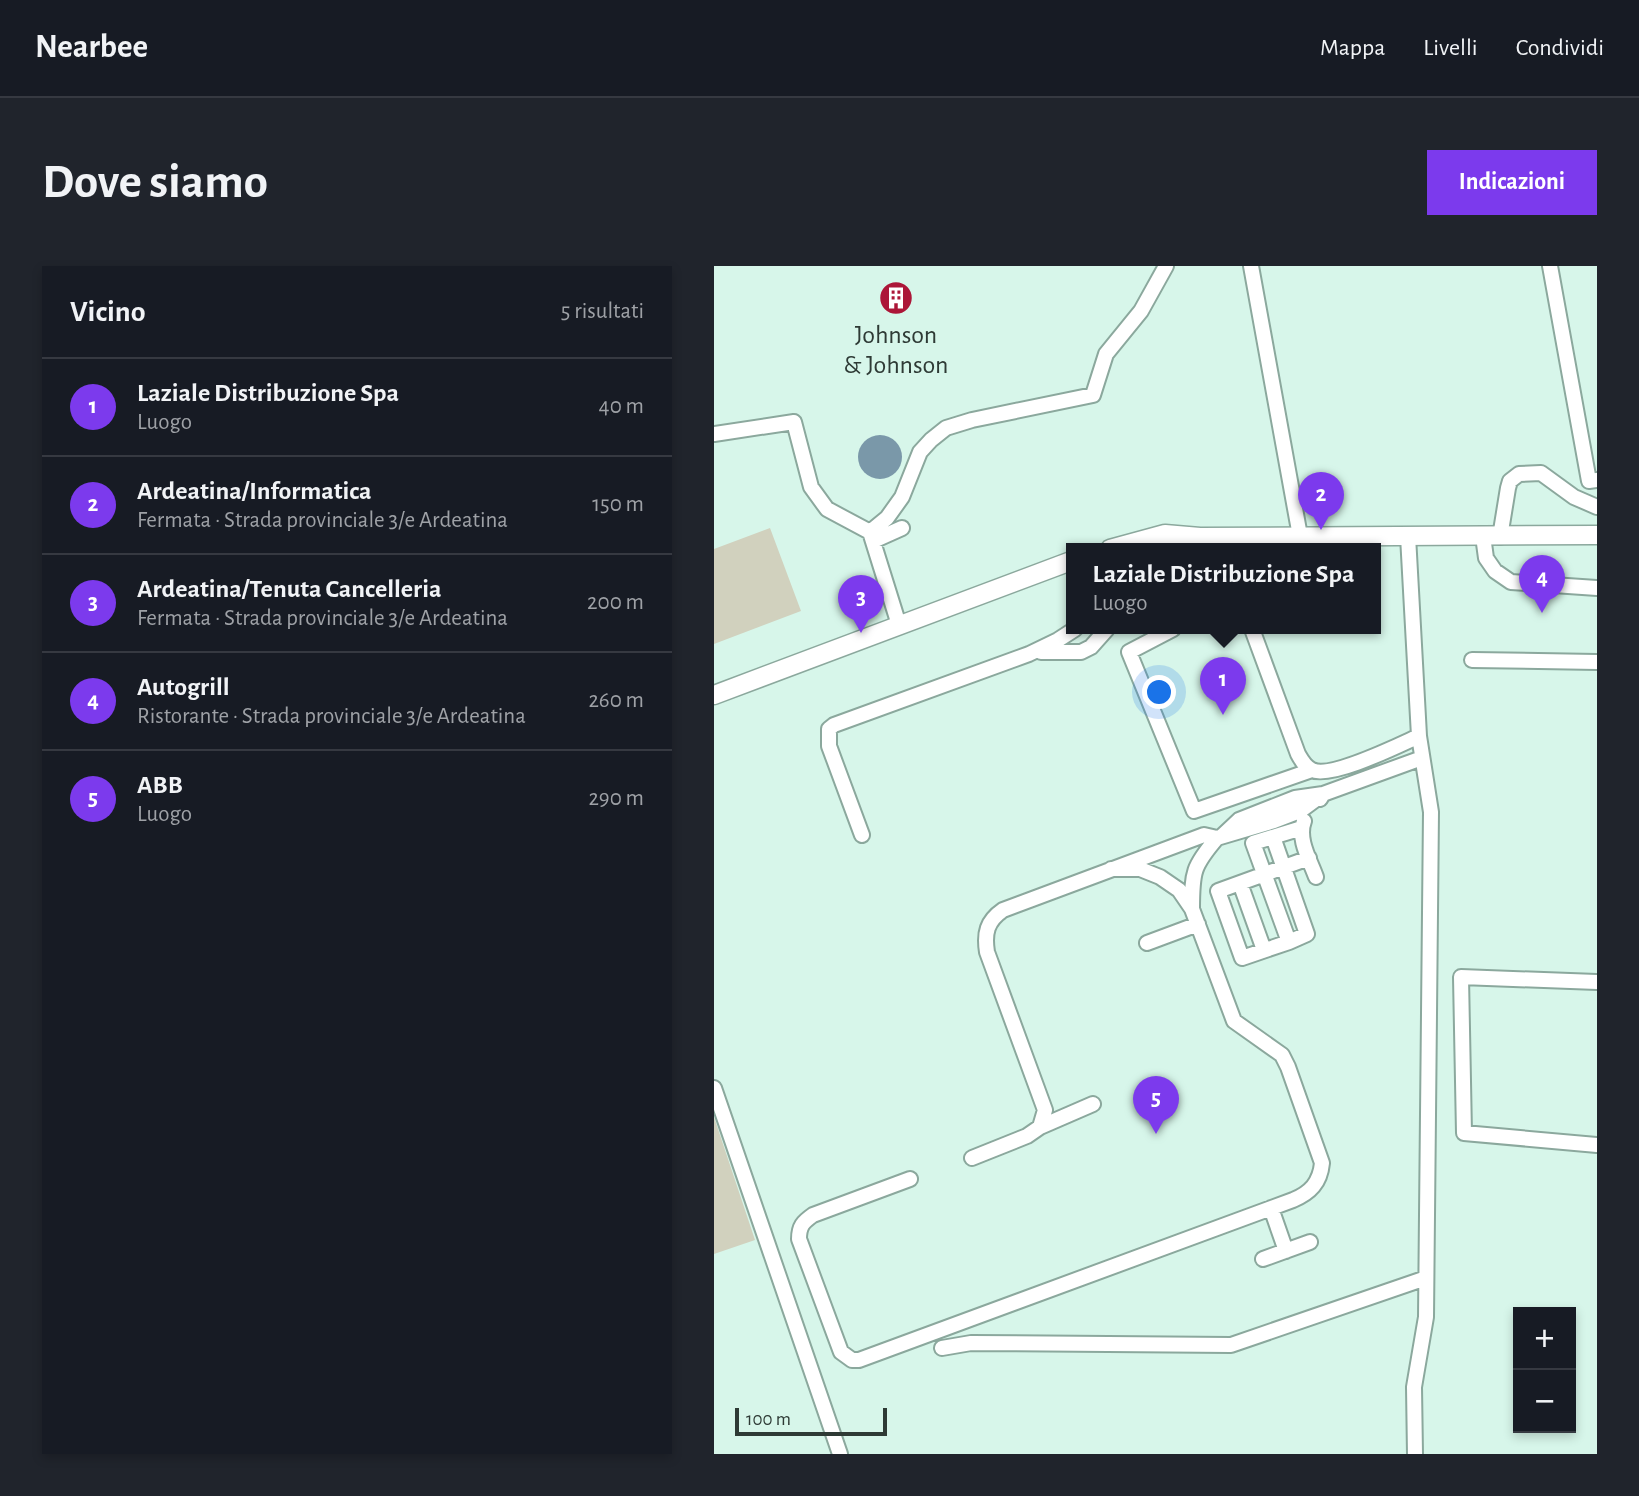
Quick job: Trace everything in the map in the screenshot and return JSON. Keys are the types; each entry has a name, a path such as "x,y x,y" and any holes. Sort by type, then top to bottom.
{"main road":[{"path":"1132,543 1165,534 1200,537 1597,535"},
{"path":"714,695 1066,563"}],"street":[{"path":"872,537 902,497 920,452 946,428 972,420 1093,395 1106,354 1141,311 1166,266"},
{"path":"1251,266 1300,536"},
{"path":"1550,266 1589,481 1597,480"},
{"path":"714,434 794,422 811,487 827,509 872,537 899,625"},
{"path":"1597,507 1574,497 1541,473 1520,474 1510,481 1507,488 1486,558 1495,571 1511,582 1597,589"},
{"path":"872,537 902,528"},
{"path":"1408,537 1419,736 1431,823 1426,1278 1424,1335 1415,1387 1415,1454"},
{"path":"862,835 829,746 829,729 1029,654 1067,634"},
{"path":"1029,654 1051,651 1081,652 1091,647 1103,634"},
{"path":"1163,634 1129,652 1194,811 1312,770"},
{"path":"1254,634 1298,754 1305,766 1329,773 1419,736"},
{"path":"1472,660 1597,662"},
{"path":"1192,909 1192,878 1203,854 1239,820 1295,798 1324,794 1422,758"},
{"path":"1316,877 1303,840 1302,828 1306,817 1324,794"},
{"path":"1289,942 1253,843 1302,828"},
{"path":"1046,1119 987,951 984,937 987,926 994,916 1003,910 1204,835 1220,836"},
{"path":"1273,836 1284,867 1307,934 1242,958 1218,891 1264,874 1284,867 1309,858"},
{"path":"909,1179 813,1215 801,1224 799,1230 799,1239 841,1352 852,1360 859,1360 982,1317 1271,1208 1306,1194 1318,1180 1322,1163 1288,1067 1282,1055 1234,1021 1192,909 1179,890 1160,877 1140,869 1111,869"},
{"path":"1240,883 1264,950"},
{"path":"1147,943 1198,924"},
{"path":"1597,982 1461,977 1464,1133 1597,1145"},
{"path":"714,1088 840,1454"},
{"path":"972,1158 1027,1136 1046,1119 1093,1104"},
{"path":"1271,1208 1286,1251"},
{"path":"1263,1259 1310,1242"},
{"path":"942,1348 971,1342 1231,1345 1426,1278"}],"green space":[{"path":"770,528 801,611 714,644 714,549"},
{"path":"714,1117 755,1240 714,1254"}],"water":[{"path":"880,435 896,441 902,457 896,473 880,479 864,473 858,457 864,441"}],"place":[{"name":"Johnson & Johnson","path":"896,298"},
{"name":"Ardeatina/Informatica","path":"1321,530"},
{"name":"Autogrill","path":"1542,613"},
{"name":"Ardeatina/Tenuta Cancelleria","path":"861,633"},
{"name":"Laziale Distribuzione Spa","path":"1223,715"},
{"name":"ABB","path":"1156,1134"}]}
